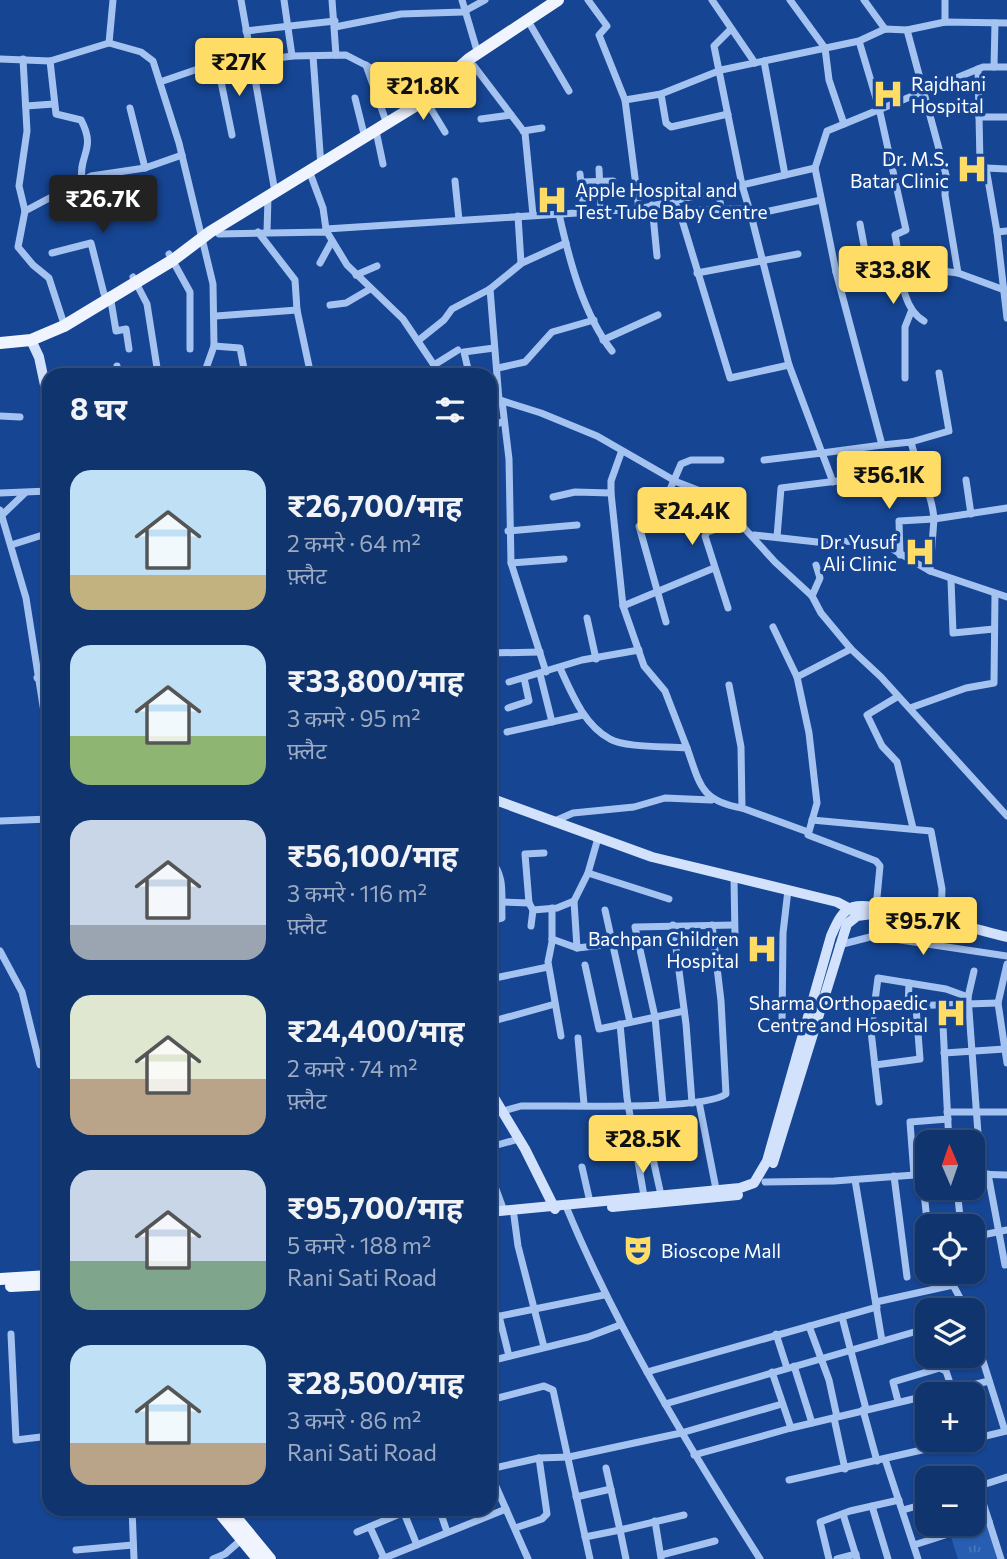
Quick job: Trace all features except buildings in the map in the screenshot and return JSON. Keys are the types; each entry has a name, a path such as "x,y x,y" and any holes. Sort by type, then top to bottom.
{"main road":[{"path":"49,333 63,321 376,131 558,0"},
{"path":"476,60 570,0"},
{"path":"0,343 31,340 49,333 108,294"},
{"path":"0,1279 42,1276"},
{"path":"0,1287 42,1284"},
{"path":"222,1516 258,1559"},
{"path":"235,1516 270,1559"}],"street":[{"path":"109,43 113,0"},
{"path":"241,0 271,194 267,232"},
{"path":"284,0 292,56"},
{"path":"332,0 336,55"},
{"path":"462,0 476,60 523,131 533,215"},
{"path":"246,30 287,25 335,24 401,15 463,12 485,0"},
{"path":"588,0 607,26 599,34 625,100 639,209"},
{"path":"712,0 755,63"},
{"path":"790,0 825,48 829,80 844,124"},
{"path":"864,0 885,29"},
{"path":"945,0 946,22"},
{"path":"625,100 662,94 721,70 859,41 885,29 906,30 946,22 1007,23"},
{"path":"995,23 995,66"},
{"path":"531,26 569,91"},
{"path":"732,29 714,46 721,70 742,185 789,365 833,482"},
{"path":"906,30 946,175 945,195 958,273"},
{"path":"859,41 879,108 905,230 895,235 911,312 905,327 905,378"},
{"path":"0,59 50,61 109,43 141,52 153,61 207,236 216,316 214,346 206,368"},
{"path":"160,82 195,69 292,56 336,55 356,58 377,71 425,72 437,89 445,132"},
{"path":"313,56 315,169 327,231 356,275 403,319 436,368"},
{"path":"23,59 27,131 19,186 25,211 18,247 33,265 49,278 63,321"},
{"path":"50,61 54,104 58,115 78,118 84,126 89,145 80,166 82,181"},
{"path":"764,61 785,175"},
{"path":"366,64 383,164"},
{"path":"882,445 836,272 815,168 827,131 978,69 1007,66"},
{"path":"218,67 232,135"},
{"path":"978,69 980,163 986,168 1007,169"},
{"path":"662,94 666,123 671,127 728,114"},
{"path":"355,98 376,131"},
{"path":"26,106 54,104"},
{"path":"130,108 145,168"},
{"path":"481,120 511,115"},
{"path":"979,117 1007,117"},
{"path":"523,131 542,128"},
{"path":"25,211 91,176 145,168 182,155"},
{"path":"207,236 327,231 639,209 815,168"},
{"path":"986,168 1007,318"},
{"path":"599,169 601,211"},
{"path":"584,212 580,178 613,181"},
{"path":"455,181 459,220"},
{"path":"719,190 722,211"},
{"path":"679,210 750,212 821,200"},
{"path":"673,201 679,210 730,378 789,365"},
{"path":"652,205 657,256"},
{"path":"559,214 566,243 594,320 603,340 612,351"},
{"path":"518,216 522,263"},
{"path":"860,224 869,267"},
{"path":"997,232 1007,231"},
{"path":"258,232 294,277 297,310 309,368"},
{"path":"320,263 332,241"},
{"path":"52,253 91,243 108,294 116,331 126,329 129,349"},
{"path":"419,340 444,320 452,309 490,289 522,263 566,243"},
{"path":"697,273 798,254"},
{"path":"171,257 190,292 190,349"},
{"path":"356,275 377,265"},
{"path":"836,272 902,266 958,273 1005,291"},
{"path":"134,279 147,304 157,368"},
{"path":"330,305 346,303 370,289"},
{"path":"490,289 495,326 494,348 509,469 508,531 511,563 540,652 552,722"},
{"path":"216,316 297,310"},
{"path":"911,312 924,321"},
{"path":"603,340 658,315"},
{"path":"498,368 525,362 552,332 594,320"},
{"path":"31,340 42,370"},
{"path":"214,346 240,348 244,368"},
{"path":"468,368 464,352 494,348"},
{"path":"434,365 458,350"},
{"path":"764,460 911,442 949,431 939,373"},
{"path":"497,400 541,413 597,436 621,453 673,480 716,496 754,535 775,562 812,596 821,613 851,649 910,708 1007,816"},
{"path":"0,416 20,417"},
{"path":"497,424 504,421"},
{"path":"911,442 918,471 932,498 934,519 930,571"},
{"path":"621,453 611,481 611,493 623,606 647,671 669,699 702,789 711,800"},
{"path":"666,622 639,526 659,515 673,480 685,461 721,460"},
{"path":"777,537 781,488 886,475"},
{"path":"966,480 971,514"},
{"path":"0,493 42,491"},
{"path":"26,492 1,514 26,598 42,706"},
{"path":"553,497 575,492 611,493"},
{"path":"900,555 899,520 934,519 1007,508"},
{"path":"728,608 705,536 707,532 741,522"},
{"path":"508,531 577,525"},
{"path":"10,545 42,535"},
{"path":"754,535 817,542 864,541 887,546 951,580 1007,597"},
{"path":"511,563 564,559"},
{"path":"812,596 820,578 816,565"},
{"path":"623,606 714,568"},
{"path":"951,580 953,632 994,629"},
{"path":"910,708 966,688 994,683 995,594"},
{"path":"587,618 596,659"},
{"path":"773,627 797,677 813,764 817,803 808,832"},
{"path":"797,677 851,649"},
{"path":"509,682 582,660 639,650"},
{"path":"497,653 540,652"},
{"path":"561,668 583,715 610,740 687,748"},
{"path":"37,678 42,677"},
{"path":"508,708 529,701 524,678"},
{"path":"729,685 741,747 742,808"},
{"path":"897,697 867,715 883,746 897,762 905,807 913,828"},
{"path":"507,732 583,715"},
{"path":"557,820 573,813 634,807 665,798 711,800 742,808 876,861 880,866 876,908"},
{"path":"497,800 557,820 598,838 734,879 789,890 855,912 1007,944"},
{"path":"0,821 42,819"},
{"path":"812,820 875,828 928,830 932,834 942,889 941,922"},
{"path":"577,948 574,901 588,873 598,838"},
{"path":"531,926 525,854 544,853"},
{"path":"497,867 502,902 502,918 497,919"},
{"path":"588,873 668,898"},
{"path":"734,879 735,936"},
{"path":"782,1026 783,933 789,890"},
{"path":"502,902 552,908 574,901"},
{"path":"552,908 548,967 561,1036"},
{"path":"765,1182 836,925 855,912 876,908 1007,937"},
{"path":"604,910 630,1022"},
{"path":"818,998 846,924 855,912"},
{"path":"673,925 696,1102 716,1194"},
{"path":"503,1111 521,1106 628,1106 696,1102 721,1098 726,1094 712,925"},
{"path":"663,1104 655,1016 635,927 734,925"},
{"path":"838,945 874,936 1007,956"},
{"path":"552,939 564,946 577,948 639,941"},
{"path":"0,951 22,992 42,1066"},
{"path":"1007,964 999,1003 1007,1063"},
{"path":"585,965 597,1027 684,1011"},
{"path":"497,978 548,967"},
{"path":"974,971 968,997 978,1130"},
{"path":"879,1102 871,1031 878,978 954,990 968,997"},
{"path":"908,1007 909,983"},
{"path":"818,998 875,1007 999,1003"},
{"path":"497,1019 555,1004"},
{"path":"942,1006 949,1130"},
{"path":"875,1065 920,1059 916,1007"},
{"path":"620,1024 628,1106 644,1196"},
{"path":"578,1038 584,1104"},
{"path":"944,1052 1005,1049"},
{"path":"497,1102 560,1208 620,1325 681,1433 760,1559"},
{"path":"915,1146 910,1122 1007,1112"},
{"path":"497,1145 519,1139"},
{"path":"651,1150 661,1195"},
{"path":"497,1217 560,1208 716,1194 754,1184 770,1163"},
{"path":"582,1167 590,1202"},
{"path":"560,1208 644,1196 750,1193 765,1182 855,1180 915,1174"},
{"path":"985,1174 1007,1175"},
{"path":"894,1176 907,1277"},
{"path":"855,1180 882,1341"},
{"path":"497,1188 509,1214 544,1347"},
{"path":"985,1190 1005,1265"},
{"path":"497,1213 509,1214"},
{"path":"985,1235 1007,1230"},
{"path":"647,1372 953,1285 960,1298"},
{"path":"509,1356 499,1316 604,1295"},
{"path":"842,1317 864,1410 881,1460 903,1510 918,1559"},
{"path":"497,1359 620,1325"},
{"path":"809,1325 821,1358 845,1469"},
{"path":"665,1405 915,1332"},
{"path":"11,1334 16,1440 42,1437"},
{"path":"776,1334 812,1423"},
{"path":"898,1402 893,1382 940,1368 946,1371 950,1382"},
{"path":"985,1368 1006,1431 985,1435"},
{"path":"772,1372 791,1429"},
{"path":"984,1382 989,1381"},
{"path":"497,1398 550,1387 569,1457 590,1559"},
{"path":"694,1455 915,1398"},
{"path":"497,1473 539,1458 569,1457 681,1433 782,1404"},
{"path":"789,1480 915,1452"},
{"path":"515,1528 542,1519 547,1514 539,1458"},
{"path":"606,1468 626,1559"},
{"path":"985,1484 1007,1477"},
{"path":"497,1489 528,1559"},
{"path":"576,1497 611,1489"},
{"path":"819,1559 828,1557 820,1522 899,1500"},
{"path":"872,1506 888,1559"},
{"path":"903,1510 915,1507"},
{"path":"497,1513 506,1509"},
{"path":"985,1511 1001,1559"},
{"path":"837,1559 856,1557 843,1514"},
{"path":"585,1537 684,1515"},
{"path":"132,1516 134,1559"},
{"path":"357,1532 397,1516"},
{"path":"405,1516 417,1545"},
{"path":"442,1516 447,1532"},
{"path":"370,1527 383,1559 488,1516"},
{"path":"655,1521 661,1557 715,1541"},
{"path":"914,1545 989,1521"},
{"path":"213,1559 225,1554 241,1540"},
{"path":"76,1550 133,1545"}],"green space":[{"path":"985,1522 997,1559 958,1559 951,1537 985,1536"}],"place":[{"name":"Rajdhani Hospital","path":"888,94"},
{"name":"Dr. M.S. Batar Clinic","path":"972,169"},
{"name":"Apple Hospital and Test Tube Baby Centre","path":"552,200"},
{"name":"Dr. Yusuf Ali Clinic","path":"920,552"},
{"name":"Bachpan Children Hospital","path":"762,949"},
{"name":"Sharma Orthopaedic Centre and Hospital","path":"951,1013"},
{"name":"Bioscope Mall","path":"638,1250"}]}
